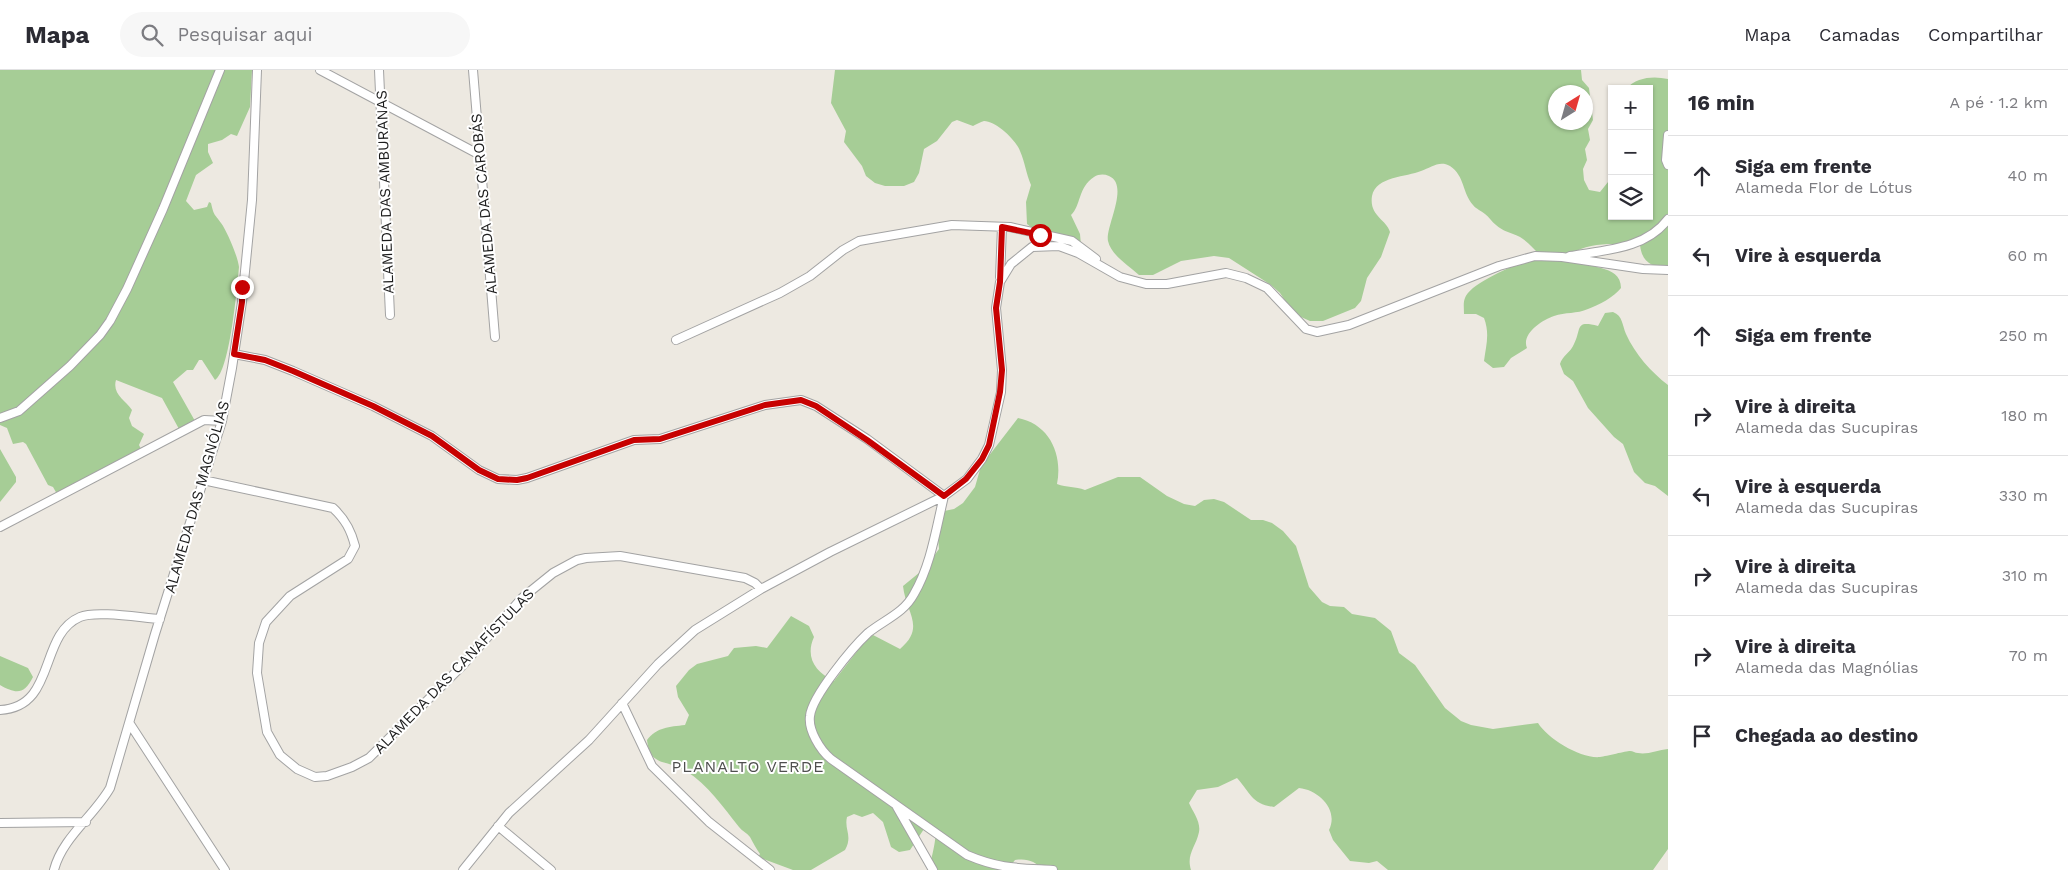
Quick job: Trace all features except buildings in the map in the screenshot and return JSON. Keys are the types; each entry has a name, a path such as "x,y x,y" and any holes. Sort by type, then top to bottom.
{"street":[{"path":"0,418 19,411 70,366 100,335 127,289 163,209 220,70"},
{"name":"ALAMEDA DAS MAGNÓLIAS","path":"54,870 66,844 103,802 110,788 160,619 184,549 222,421 242,302 252,200 257,70"},
{"path":"320,70 480,155"},
{"name":"ALAMEDA DAS AMBURANAS","path":"379,70 390,315"},
{"name":"ALAMEDA DAS CAROBÁS","path":"473,70 495,337"},
{"path":"1668,135 1666,160 1668,165"},
{"path":"1562,257 1641,241 1661,228 1668,219"},
{"path":"676,340 780,293 810,276 843,250 859,241 944,226 1002,227 1072,241 1091,254 1106,269"},
{"path":"463,870 510,813 589,740 679,643 695,630 761,589 830,552 944,496 966,479 982,459 989,445 1000,392 1002,370 996,308 1000,282 1002,227"},
{"path":"1000,282 1011,264 1022,253 1032,247 1059,246 1078,253 1120,277 1146,284 1167,284 1226,273 1246,278 1267,288 1306,329 1317,332 1349,325 1499,266 1535,256 1562,257 1643,269 1668,270"},
{"path":"234,354 265,360 373,406 432,436 479,470 498,479 517,480 527,478 634,440 660,439 765,405 801,400 816,406 867,440 944,496"},
{"path":"0,528 204,420 222,421"},
{"name":"ALAMEDA DAS CANAFÍSTULAS","path":"203,480 333,508 344,518 352,534 355,546 348,559 290,596 278,607 262,630 259,643 257,673 267,732 280,755 297,769 315,776 327,776 352,767 369,758 463,665 522,598 553,573 577,560 609,556 652,561 745,578 755,583 761,589"},
{"path":"944,496 927,565 915,594 902,610 870,631 852,648 836,669 810,714 809,723 824,754 967,854 1002,868 1053,870"},
{"path":"0,710 22,705 44,677 55,643 68,624 81,616 95,615 160,619"},
{"path":"622,703 652,766 709,822 770,870"},
{"path":"130,724 225,870"},
{"path":"895,803 933,870"},
{"path":"0,823 86,822"},
{"path":"498,826 551,870"}],"green space":[{"path":"0,70 252,70 250,107 237,136 231,134 222,140 208,144 208,152 213,163 196,175 186,201 194,210 207,207 209,202 211,203 214,214 229,238 239,267 229,346 220,373 215,380 202,360 199,360 193,370 187,370 173,382 195,421 179,429 162,398 116,380 117,393 132,410 129,418 132,426 144,434 139,445 141,449 57,494 53,487 48,485 26,444 23,442 13,444 7,428 0,425"},
{"path":"835,70 1581,70 1582,80 1586,85 1548,85 1548,130 1588,130 1590,140 1585,149 1587,160 1583,169 1584,180 1589,190 1600,192 1608,182 1608,220 1653,220 1653,85 1630,85 1645,78 1668,79 1668,268 1652,265 1648,262 1643,256 1640,245 1595,245 1572,254 1578,260 1615,274 1621,288 1610,298 1592,307 1580,312 1558,315 1544,321 1530,333 1526,343 1527,348 1511,358 1504,367 1493,368 1484,361 1487,334 1484,318 1476,314 1464,314 1465,298 1477,285 1487,279 1540,255 1523,239 1498,227 1474,206 1469,200 1455,170 1446,164 1439,164 1379,184 1372,196 1373,208 1390,232 1381,257 1367,278 1361,301 1355,308 1323,321 1310,321 1292,311 1280,293 1271,285 1229,258 1214,256 1181,261 1153,275 1139,275 1116,256 1108,241 1117,197 1117,188 1115,181 1107,175 1098,175 1089,181 1082,191 1077,207 1071,215 1080,234 1081,245 1072,250 1045,238 1027,224 1026,202 1031,185 1020,151 1005,132 994,124 984,121 973,126 957,120 952,122 937,141 924,149 919,173 914,182 904,186 885,186 875,183 866,176 862,166 844,142 846,131 831,103"},
{"path":"1613,312 1620,318 1626,334 1639,355 1668,385 1668,496 1655,486 1645,483 1634,472 1623,444 1614,437 1588,408 1573,381 1564,374 1560,364 1573,347 1582,325 1598,326 1605,313"},
{"path":"1018,418 1029,421 1038,427 1051,442 1058,462 1057,484 1085,490 1118,477 1140,477 1167,496 1184,504 1195,506 1204,500 1214,499 1224,502 1251,520 1263,520 1272,523 1283,531 1296,546 1309,587 1322,602 1330,606 1344,607 1352,614 1375,618 1391,631 1399,653 1415,665 1445,708 1461,721 1493,729 1538,723 1549,735 1566,747 1592,757 1630,751 1645,753 1668,749 1668,849 1653,870 1388,870 1377,861 1369,863 1350,861 1333,840 1329,830 1331,815 1329,808 1314,793 1299,788 1274,807 1267,806 1256,801 1237,778 1218,787 1197,790 1189,803 1198,821 1199,828 1198,837 1190,859 1191,870 1043,870 1034,862 1023,859 1015,860 1007,870 928,870 932,858 935,834 930,830 924,829 910,850 899,852 891,847 883,822 873,813 862,817 854,814 847,817 848,841 845,850 811,870 793,870 758,857 760,854 750,837 708,790 686,771 656,759 649,749 647,740 655,732 664,728 685,725 689,715 678,697 676,686 689,670 697,664 728,656 734,648 756,646 767,648 791,616 809,626 814,637 811,644 811,657 817,668 834,681 865,641 873,635 900,649 908,641 913,627 903,586 925,568 939,549 938,538 944,511 954,509 963,503 975,487 981,466"},
{"path":"0,449 16,477 16,482 0,502"},
{"path":"0,656 28,668 33,677 23,690 15,691 0,685"}],"district":[{"name":"PLANALTO VERDE","path":"748,766"}],"route":[{"path":"242,287 242,302 234,354 265,360 373,406 393,418 432,436 479,470 498,479 517,480 527,478 634,440 642,438 660,439 765,405 788,400 801,400 816,406 867,440 944,496 966,479 982,459 989,445 1000,392 1002,370 996,308 1000,282 1002,227 1010,227 1040,235"}]}
